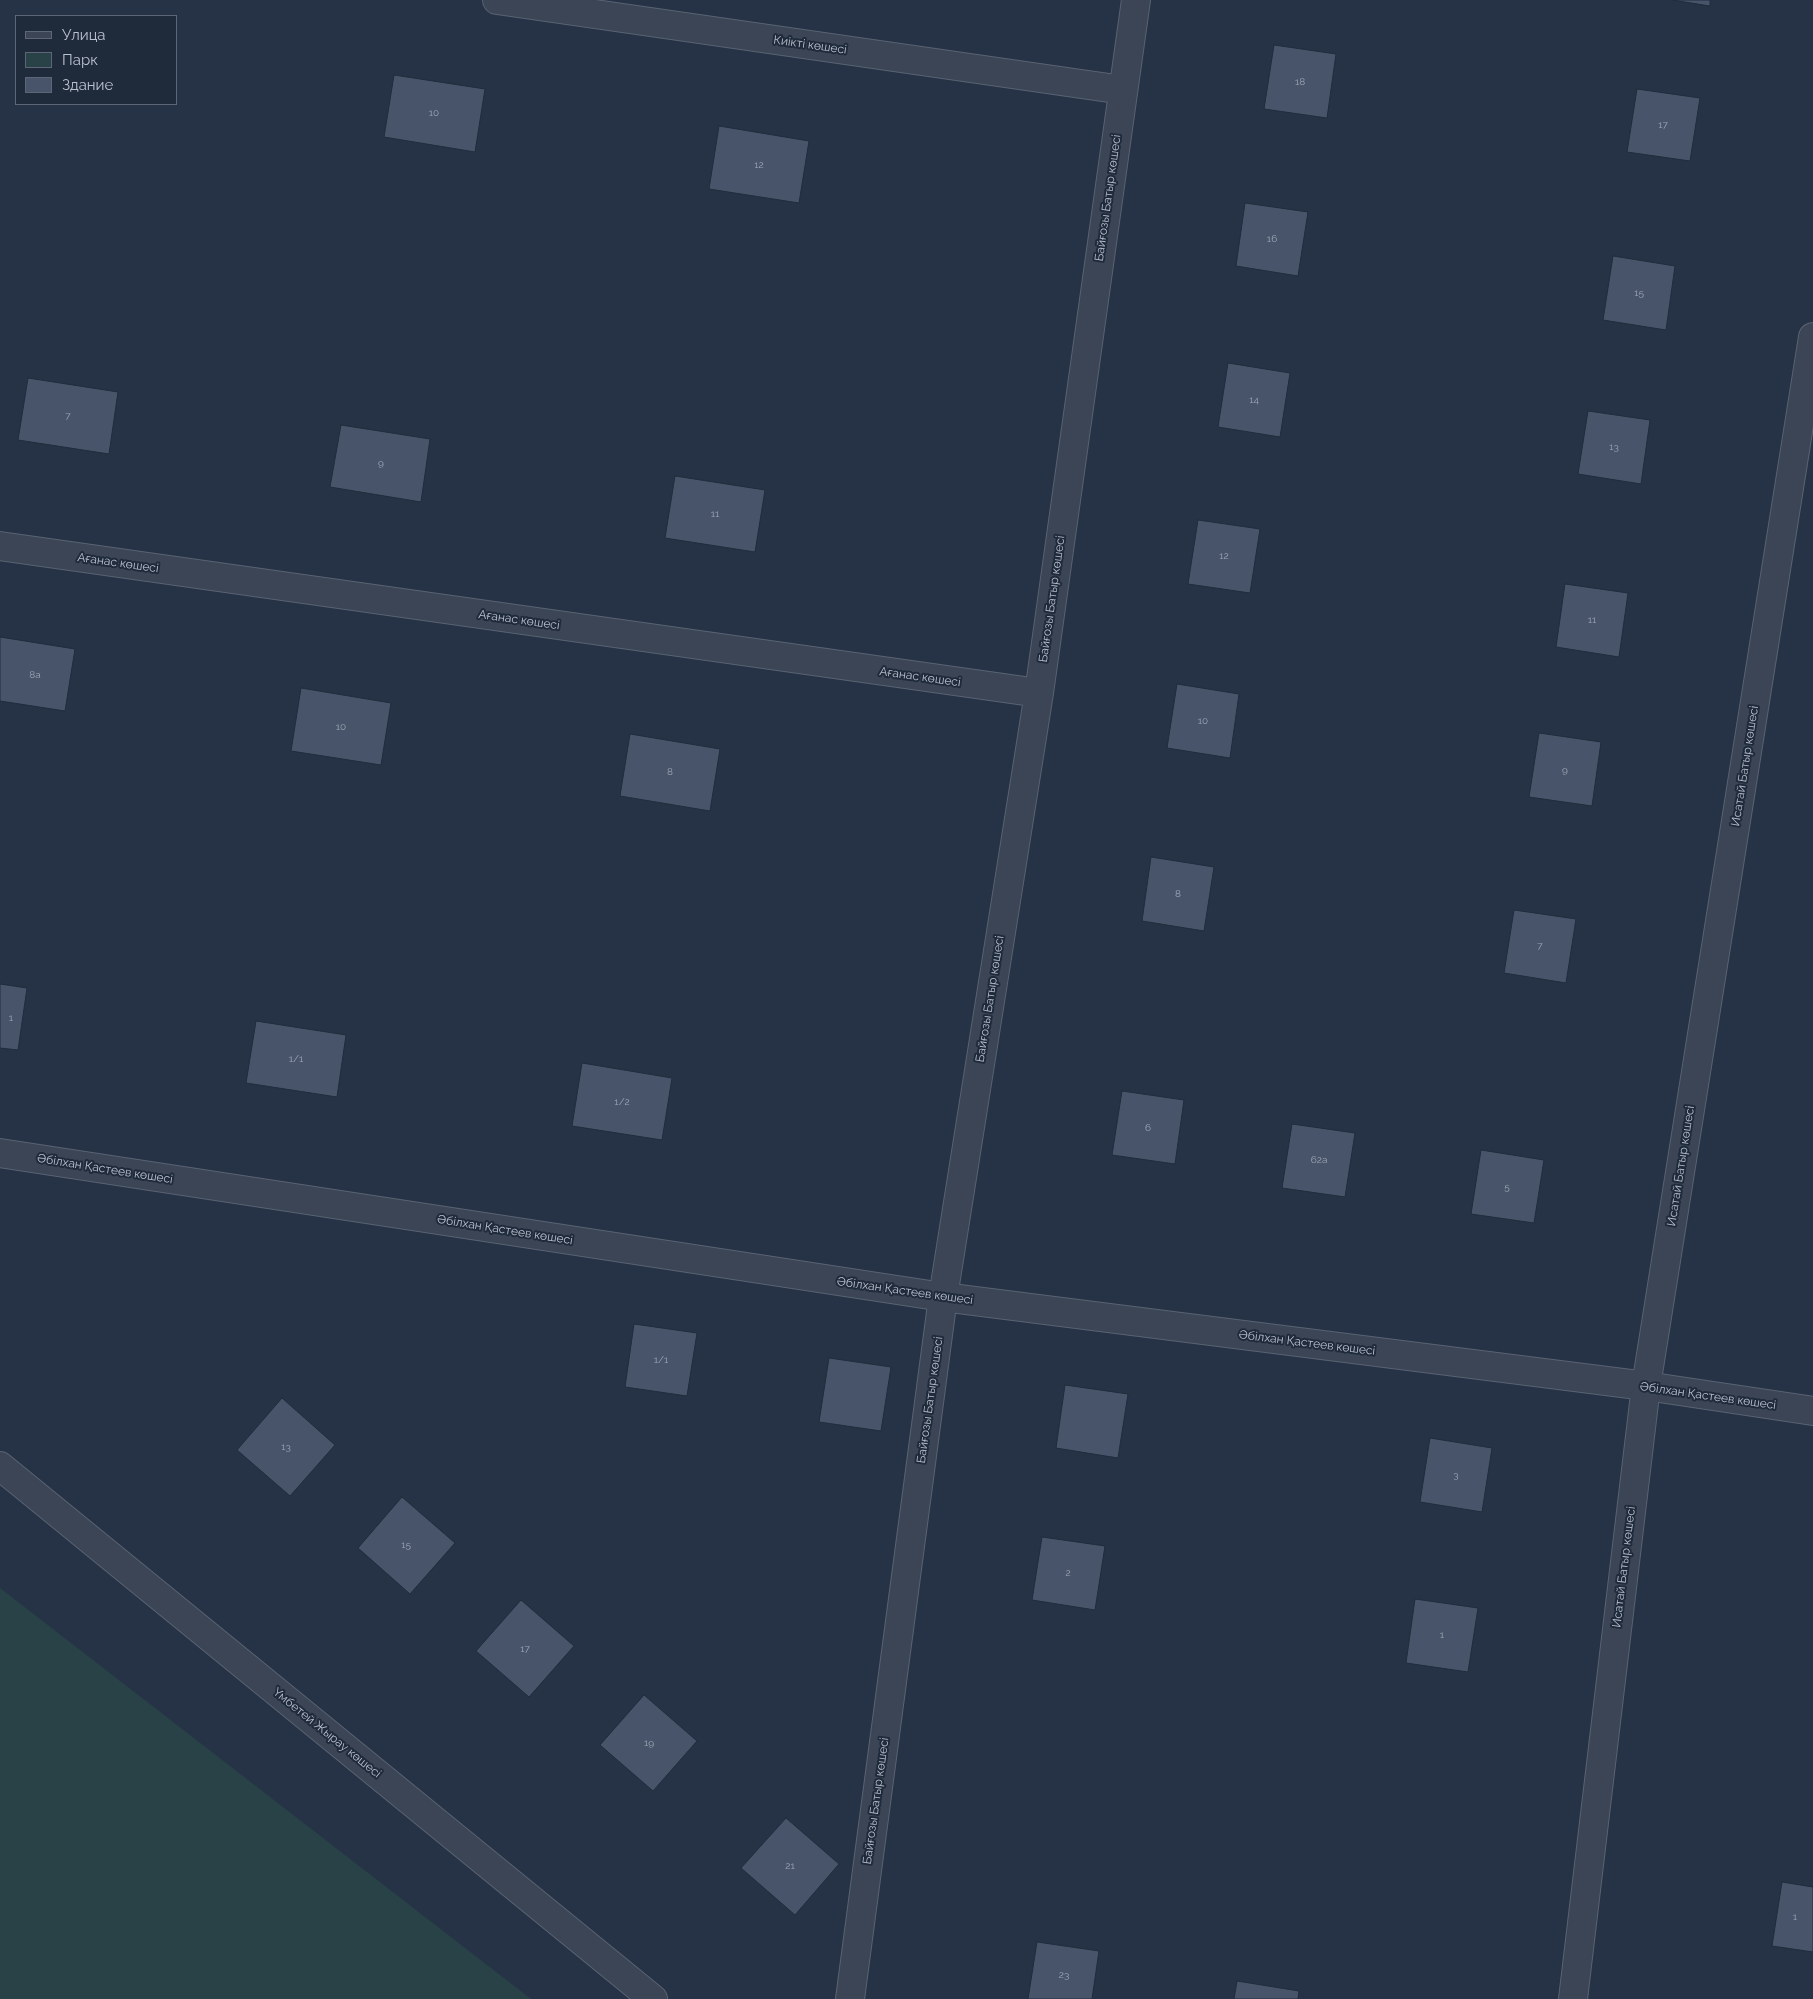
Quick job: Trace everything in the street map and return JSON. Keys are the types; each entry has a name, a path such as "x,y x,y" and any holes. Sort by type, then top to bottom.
{"street":[{"name":"Киікті көшесі","path":"497,0 1123,90"},
{"name":"Байғозы Батыр көшесі","path":"850,1999 943,1297 1039,694 1136,0"},
{"name":"Исатай Батыр көшесі","path":"1573,1999 1646,1386 1813,337"},
{"name":"Ағанас көшесі","path":"0,546 1039,694"},
{"name":"Әбілхан Қастеев көшесі","path":"0,1153 943,1297 1646,1386 1813,1411"},
{"name":"Үмбетей Жырау көшесі","path":"0,1466 653,1999"}],"green space":[{"path":"0,1588 531,1999 0,1999"}],"building":[{"path":"1672,0 1710,0 1710,6"},
{"path":"1274,45 1336,54 1327,118 1264,109"},
{"path":"394,75 485,89 475,152 384,137"},
{"path":"1637,89 1700,98 1690,161 1627,152"},
{"path":"719,126 809,141 799,203 709,189"},
{"path":"1245,203 1308,212 1298,276 1236,266"},
{"path":"1613,256 1675,266 1666,330 1603,320"},
{"path":"1228,363 1290,373 1280,437 1218,427"},
{"path":"28,378 118,392 109,454 18,440"},
{"path":"1588,411 1650,420 1641,484 1578,474"},
{"path":"341,425 430,439 421,502 330,487"},
{"path":"675,476 765,490 755,552 665,538"},
{"path":"1198,520 1260,529 1250,593 1188,584"},
{"path":"1565,584 1628,593 1619,657 1556,647"},
{"path":"0,637 75,649 65,711 0,701"},
{"path":"1177,684 1239,694 1230,758 1167,748"},
{"path":"301,688 391,703 381,765 291,751"},
{"path":"1539,733 1601,742 1592,806 1529,797"},
{"path":"630,734 720,749 710,811 620,796"},
{"path":"1151,857 1214,867 1204,931 1142,921"},
{"path":"1514,910 1576,919 1566,983 1504,973"},
{"path":"0,984 27,988 18,1050 0,1048"},
{"path":"256,1021 346,1035 337,1097 246,1083"},
{"path":"582,1063 672,1078 662,1140 572,1126"},
{"path":"1122,1091 1184,1100 1175,1164 1112,1155"},
{"path":"1292,1124 1355,1133 1345,1197 1282,1188"},
{"path":"1481,1150 1544,1160 1534,1223 1471,1214"},
{"path":"634,1324 697,1333 687,1396 625,1387"},
{"path":"829,1358 891,1367 881,1431 819,1422"},
{"path":"1065,1385 1128,1394 1118,1458 1056,1448"},
{"path":"282,1398 335,1445 290,1496 237,1450"},
{"path":"1430,1438 1492,1448 1482,1512 1420,1502"},
{"path":"402,1497 455,1543 410,1594 358,1548"},
{"path":"1042,1537 1105,1546 1095,1610 1032,1600"},
{"path":"1415,1599 1478,1608 1468,1672 1406,1663"},
{"path":"521,1600 574,1646 529,1697 476,1651"},
{"path":"644,1695 697,1741 653,1791 600,1745"},
{"path":"786,1818 839,1864 795,1915 741,1868"},
{"path":"1782,1882 1813,1887 1813,1952 1772,1946"},
{"path":"1037,1942 1099,1951 1092,1999 1028,1999"},
{"path":"1237,1981 1299,1991 1298,1999 1234,1999"}]}
